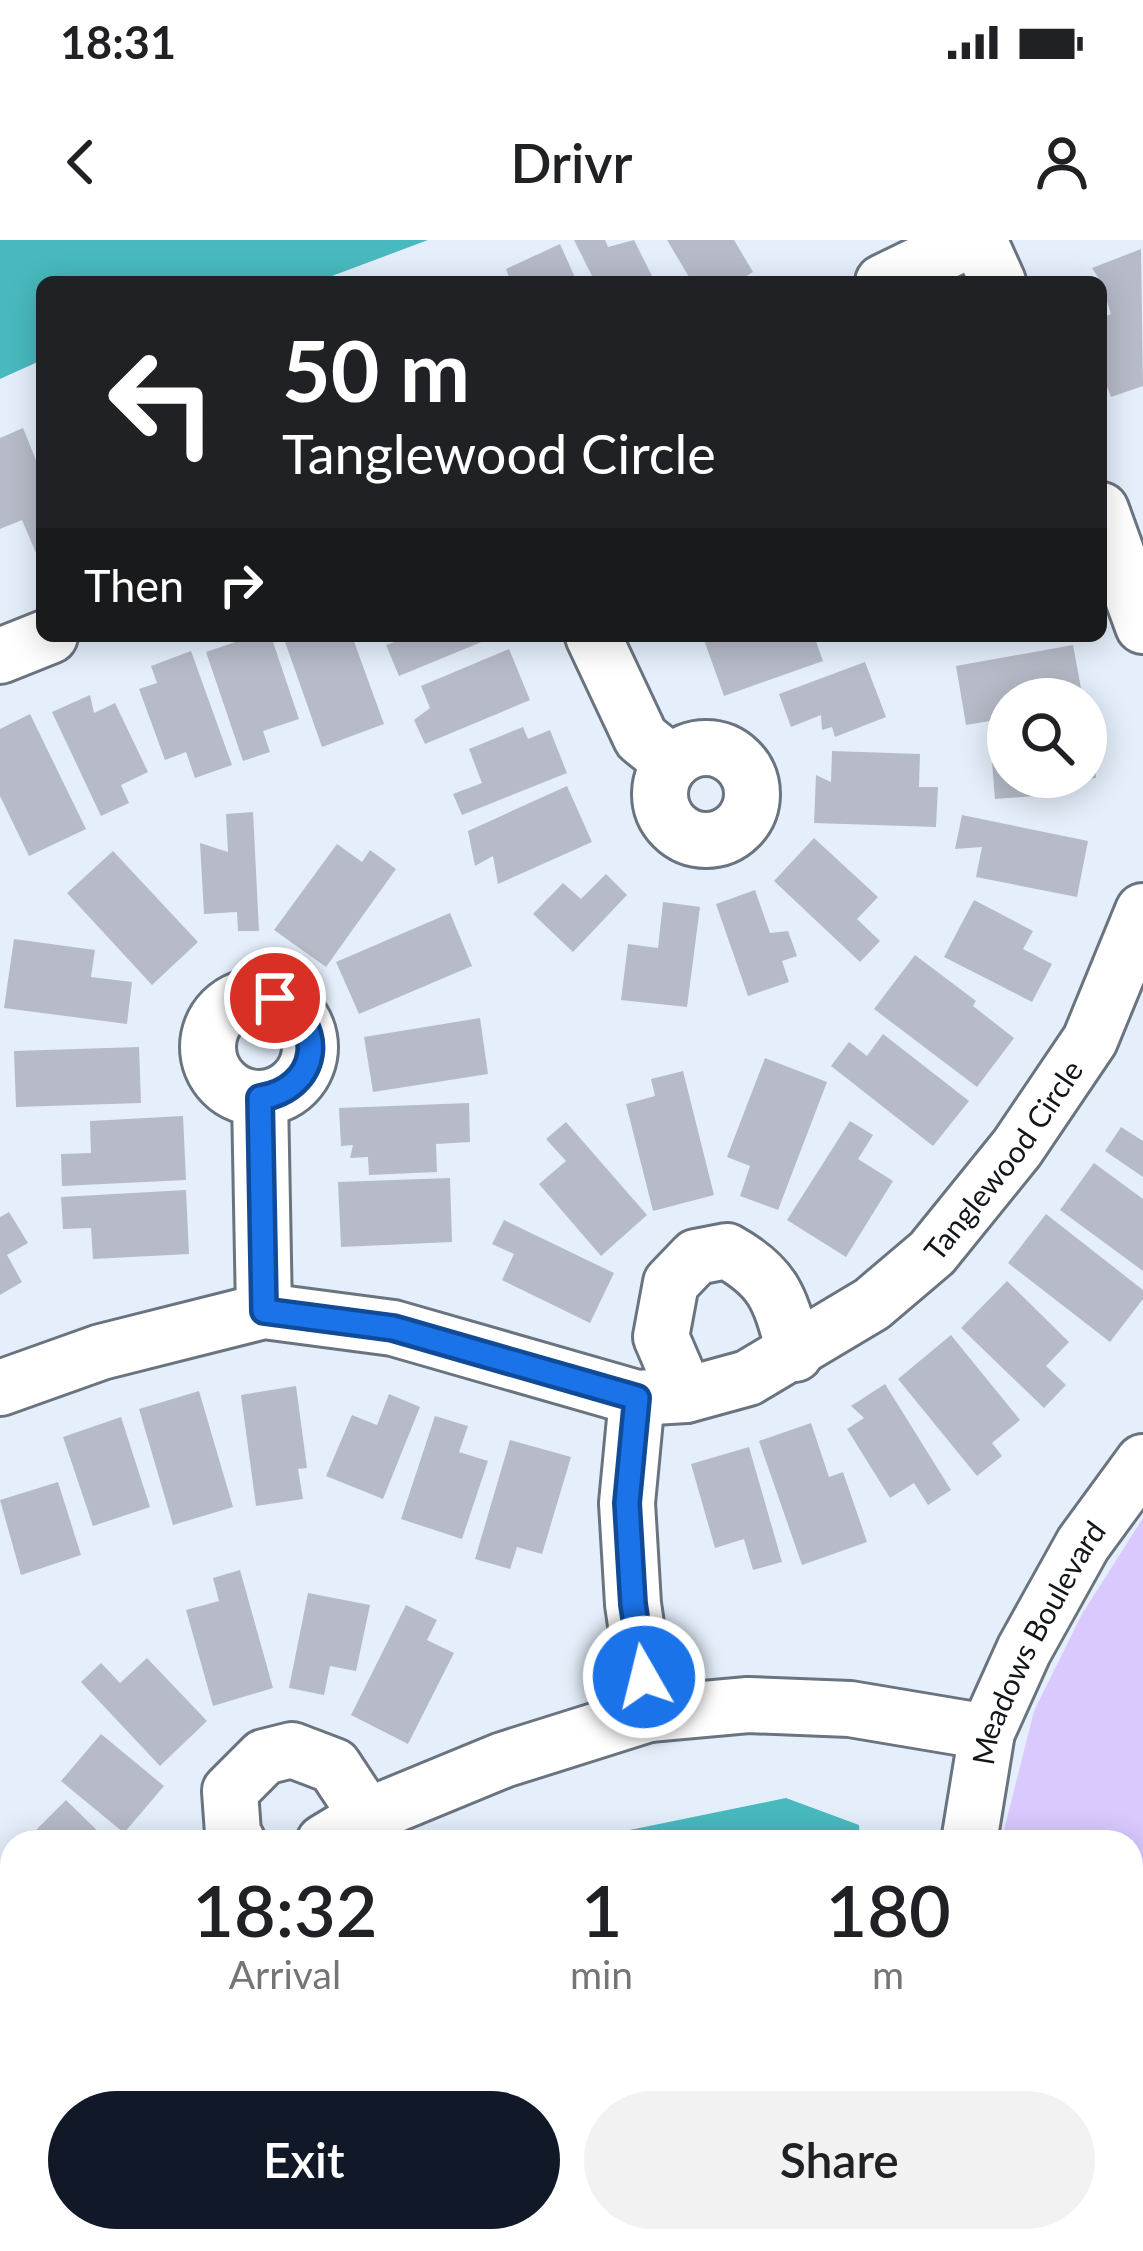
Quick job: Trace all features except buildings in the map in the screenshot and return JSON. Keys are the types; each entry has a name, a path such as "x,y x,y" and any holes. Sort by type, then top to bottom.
{"street":[{"path":"895,276 970,240"},
{"path":"979,240 995,276"},
{"path":"1107,527 1143,626"},
{"path":"0,656 36,642"},
{"path":"596,642 641,738 672,763"},
{"name":"Tanglewood Circle","path":"662,1397 748,1378 795,1354 872,1304 932,1253 1017,1148 1090,1040 1143,911"},
{"path":"260,1098 264,1311"},
{"path":"649,1714 633,1604 627,1503 662,1397 661,1337 671,1283 696,1257 727,1250 756,1267 778,1292 795,1354"},
{"path":"0,1388 101,1352 264,1311 393,1328 662,1397"},
{"name":"Meadows Boulevard","path":"972,1830 987,1732 1024,1650 1083,1544 1143,1462"},
{"path":"232,1830 230,1791 264,1756 292,1750 334,1766 345,1829 503,1760 649,1714 748,1705 850,1709 987,1732"}],"shaded area":[{"path":"1143,1518 1143,1830 1004,1830 1034,1711 1082,1614"}],"water":[{"path":"0,240 428,240 332,276 36,276 36,363 0,379"},
{"path":"786,1798 859,1825 859,1830 630,1830"}],"route":[{"path":"275,998 301,1016 311,1046 301,1076 290,1088 260,1098 264,1311 393,1328 637,1398 627,1503 633,1604 644,1677"}]}
